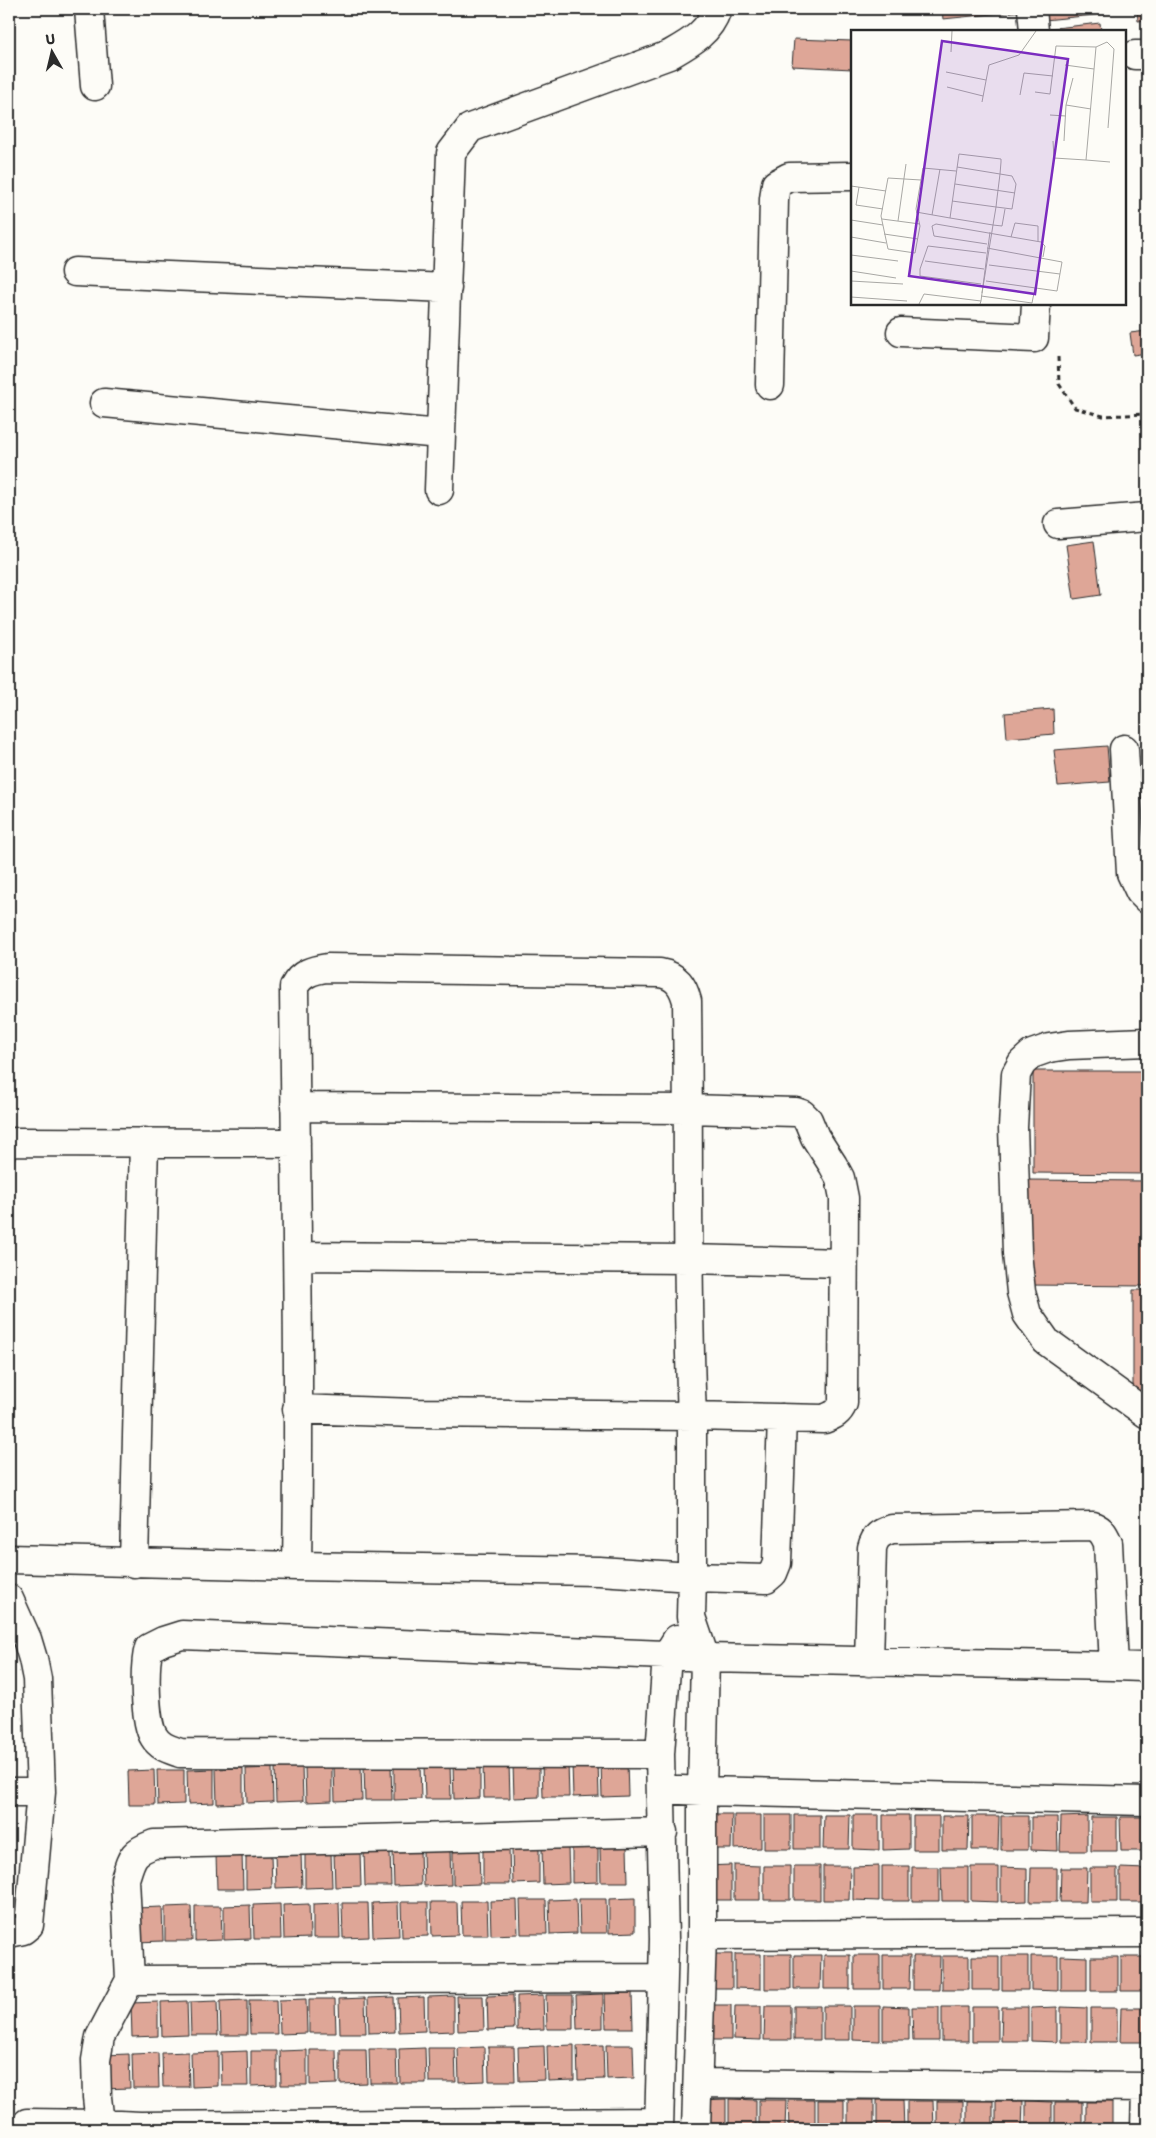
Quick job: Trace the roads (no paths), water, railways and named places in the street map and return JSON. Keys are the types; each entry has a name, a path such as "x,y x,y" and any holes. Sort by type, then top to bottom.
{"street":[{"path":"89,9 95,86"},
{"path":"439,490 450,153 470,128 669,55 688,43 712,23 717,9"},
{"path":"1032,9 1034,30"},
{"path":"770,385 774,199 776,184 789,176 851,176"},
{"path":"75,272 447,288"},
{"path":"901,332 1034,338 1036,305"},
{"path":"104,403 440,434"},
{"path":"1058,524 1147,517"},
{"path":"1124,749 1132,873 1140,892 1147,899"},
{"path":"297,1566 298,1256 294,987 298,980 305,974 327,968 671,975 684,991 686,1001 688,1334 692,1416 691,1617 705,1658 702,1791 702,1935 696,2129"},
{"path":"1147,1042 1069,1045 1049,1048 1032,1054 1022,1063 1016,1074 1013,1127 1017,1254 1021,1292 1027,1314 1046,1341 1147,1414"},
{"path":"295,1107 688,1109 796,1112 802,1114 840,1178 844,1198 843,1403 840,1410 833,1416 824,1418 782,1418 298,1410"},
{"path":"9,1144 15,1142 296,1143"},
{"path":"134,1563 144,1142"},
{"path":"298,1256 688,1259 843,1263"},
{"path":"9,1559 599,1571 692,1577 766,1578 773,1573 777,1563 782,1418"},
{"path":"869,1662 872,1548 874,1539 881,1532 892,1529 1093,1526 1100,1529 1108,1543 1114,1666"},
{"path":"9,1599 21,1659 37,1679 41,1792 29,1925 15,1933 9,1933"},
{"path":"27,2123 140,2126 659,2125 663,2032 663,1832 660,1754 667,1655 691,1617"},
{"path":"660,1754 180,1753 162,1746 152,1736 145,1697 146,1658 149,1648 182,1635 705,1658 1114,1666 1147,1670"},
{"path":"661,1789 1147,1801"},
{"path":"9,1792 41,1792"},
{"path":"100,2124 96,2060 100,2037 130,1980 124,1879 130,1864 139,1850 154,1844 663,1832"},
{"path":"702,1935 1147,1933"},
{"path":"130,1980 663,1978"},
{"path":"663,2032 700,2032"},
{"path":"698,2083 1146,2087 1145,2129"}]}
